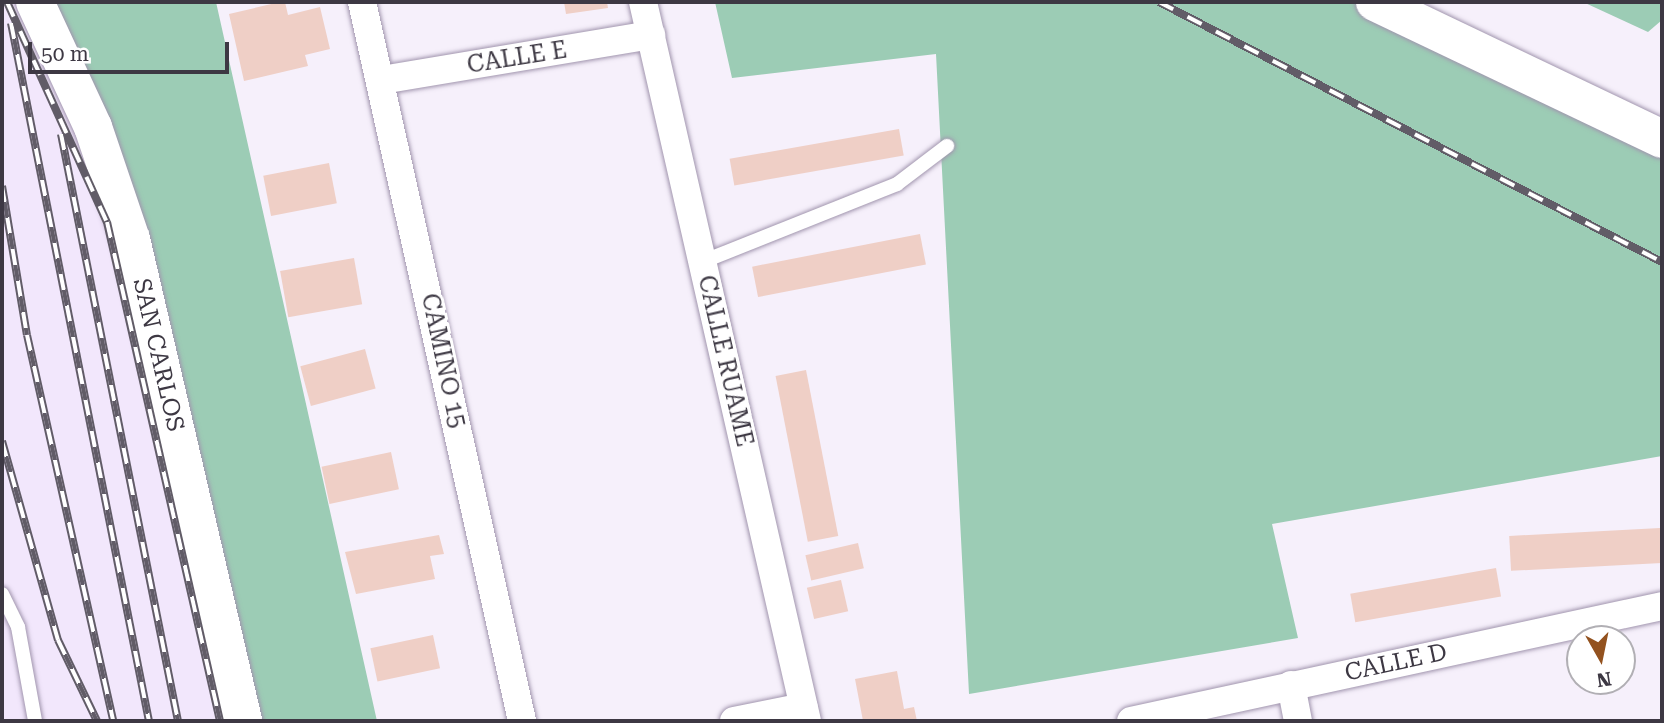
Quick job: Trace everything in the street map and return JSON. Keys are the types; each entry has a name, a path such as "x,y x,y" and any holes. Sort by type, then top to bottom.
{"street":[{"name":"SAN CARLOS","path":"35,2 93,127 131,239 243,721"},
{"name":"CAMINO 15","path":"362,2 382,80 522,721"},
{"name":"CALLE RUAME","path":"643,2 805,714"},
{"path":"1375,2 1662,139"},
{"name":"CALLE E","path":"382,80 651,35"},
{"name":"CALLE D","path":"1131,721 1662,606"},
{"path":"1291,685 1298,721"},
{"path":"734,721 805,714"}],"lane":[{"path":"702,261 897,184 947,146"},
{"path":"2,594 18,626 35,721"}],"shaded area":[{"path":"2,2 35,2 93,127 243,721 2,721"}],"green space":[{"path":"35,2 216,2 377,721 243,721 131,239"},
{"path":"715,2 1387,2 1662,136 1662,456 1272,524 1298,638 969,694 936,54 732,78"},
{"path":"1583,2 1662,2 1662,20 1648,32"}],"building":[{"path":"285,2 288,15 320,7 330,49 305,55 308,66 244,81 229,14"},
{"path":"564,2 607,2 608,8 566,14"},
{"path":"899,129 904,156 734,185 730,159"},
{"path":"329,163 337,203 271,216 263,176"},
{"path":"920,234 926,264 758,297 752,267"},
{"path":"354,258 362,304 288,317 280,271"},
{"path":"365,349 376,389 311,406 300,366"},
{"path":"806,370 838,536 808,542 776,376"},
{"path":"391,452 399,489 329,504 322,467"},
{"path":"1660,528 1662,563 1511,571 1509,536"},
{"path":"439,535 444,554 430,556 435,579 356,594 345,552"},
{"path":"858,543 864,568 811,580 805,555"},
{"path":"1496,568 1501,597 1355,622 1350,594"},
{"path":"841,580 848,611 814,619 807,588"},
{"path":"433,635 440,668 377,682 370,648"},
{"path":"897,671 904,709 914,707 917,721 863,721 855,679"}],"railway":[{"path":"7,2 107,222 220,721"},
{"path":"1159,2 1662,262"},
{"path":"11,23 149,721"},
{"path":"61,134 178,721"},
{"path":"2,186 27,335 113,721"},
{"path":"2,441 58,640 97,721"}]}
